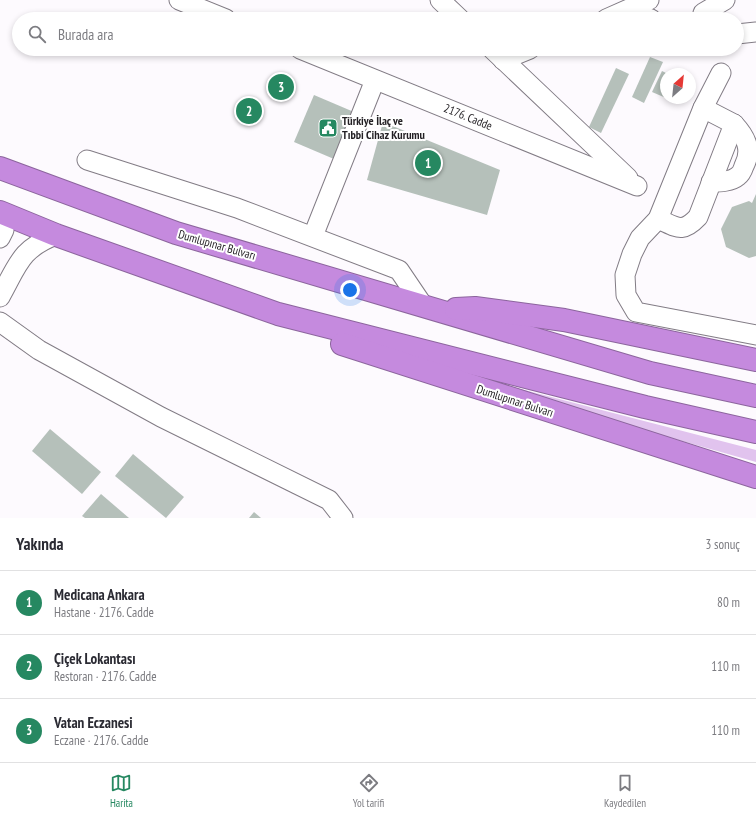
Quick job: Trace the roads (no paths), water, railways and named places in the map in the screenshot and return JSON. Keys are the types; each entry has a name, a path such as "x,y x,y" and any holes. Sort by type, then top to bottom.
{"highway":[{"name":"Dumlupınar Bulvarı","path":"0,168 176,233 650,373 756,396"},
{"name":"Dumlupınar Bulvarı","path":"2,212 56,235 278,314 644,407 756,432"},
{"name":"Dumlupınar Bulvarı","path":"430,307 475,308 564,320 756,360"},
{"name":"Dumlupınar Bulvarı","path":"278,314 314,335 756,477"}],"street":[{"path":"180,0 209,12"},
{"path":"440,0 453,12"},
{"path":"623,12 650,0"},
{"path":"704,11 724,0"},
{"path":"628,10 633,12"},
{"path":"744,33 756,32"},
{"name":"2176. Cadde","path":"317,56 637,186 499,56"},
{"path":"721,73 703,108 658,219 640,238 625,275 626,295 636,312 756,335"},
{"path":"313,236 375,80"},
{"path":"703,108 734,124 744,135 748,147 747,160 739,176 728,181 711,182"},
{"path":"658,219 680,228 689,226 698,217 734,124"},
{"path":"87,160 237,208 399,270 430,307"},
{"path":"0,238 4,230 2,212"},
{"path":"0,297 23,254 39,242 56,235"},
{"path":"0,322 39,350 161,417 329,500 343,518"}],"place":[{"name":"Vatan Eczanesi","path":"281,87"},
{"name":"Çiçek Lokantası","path":"249,111"},
{"name":"Türkiye İlaç ve Tıbbi Cihaz Kurumu","path":"328,128"},
{"name":"Medicana Ankara","path":"428,163"}]}
